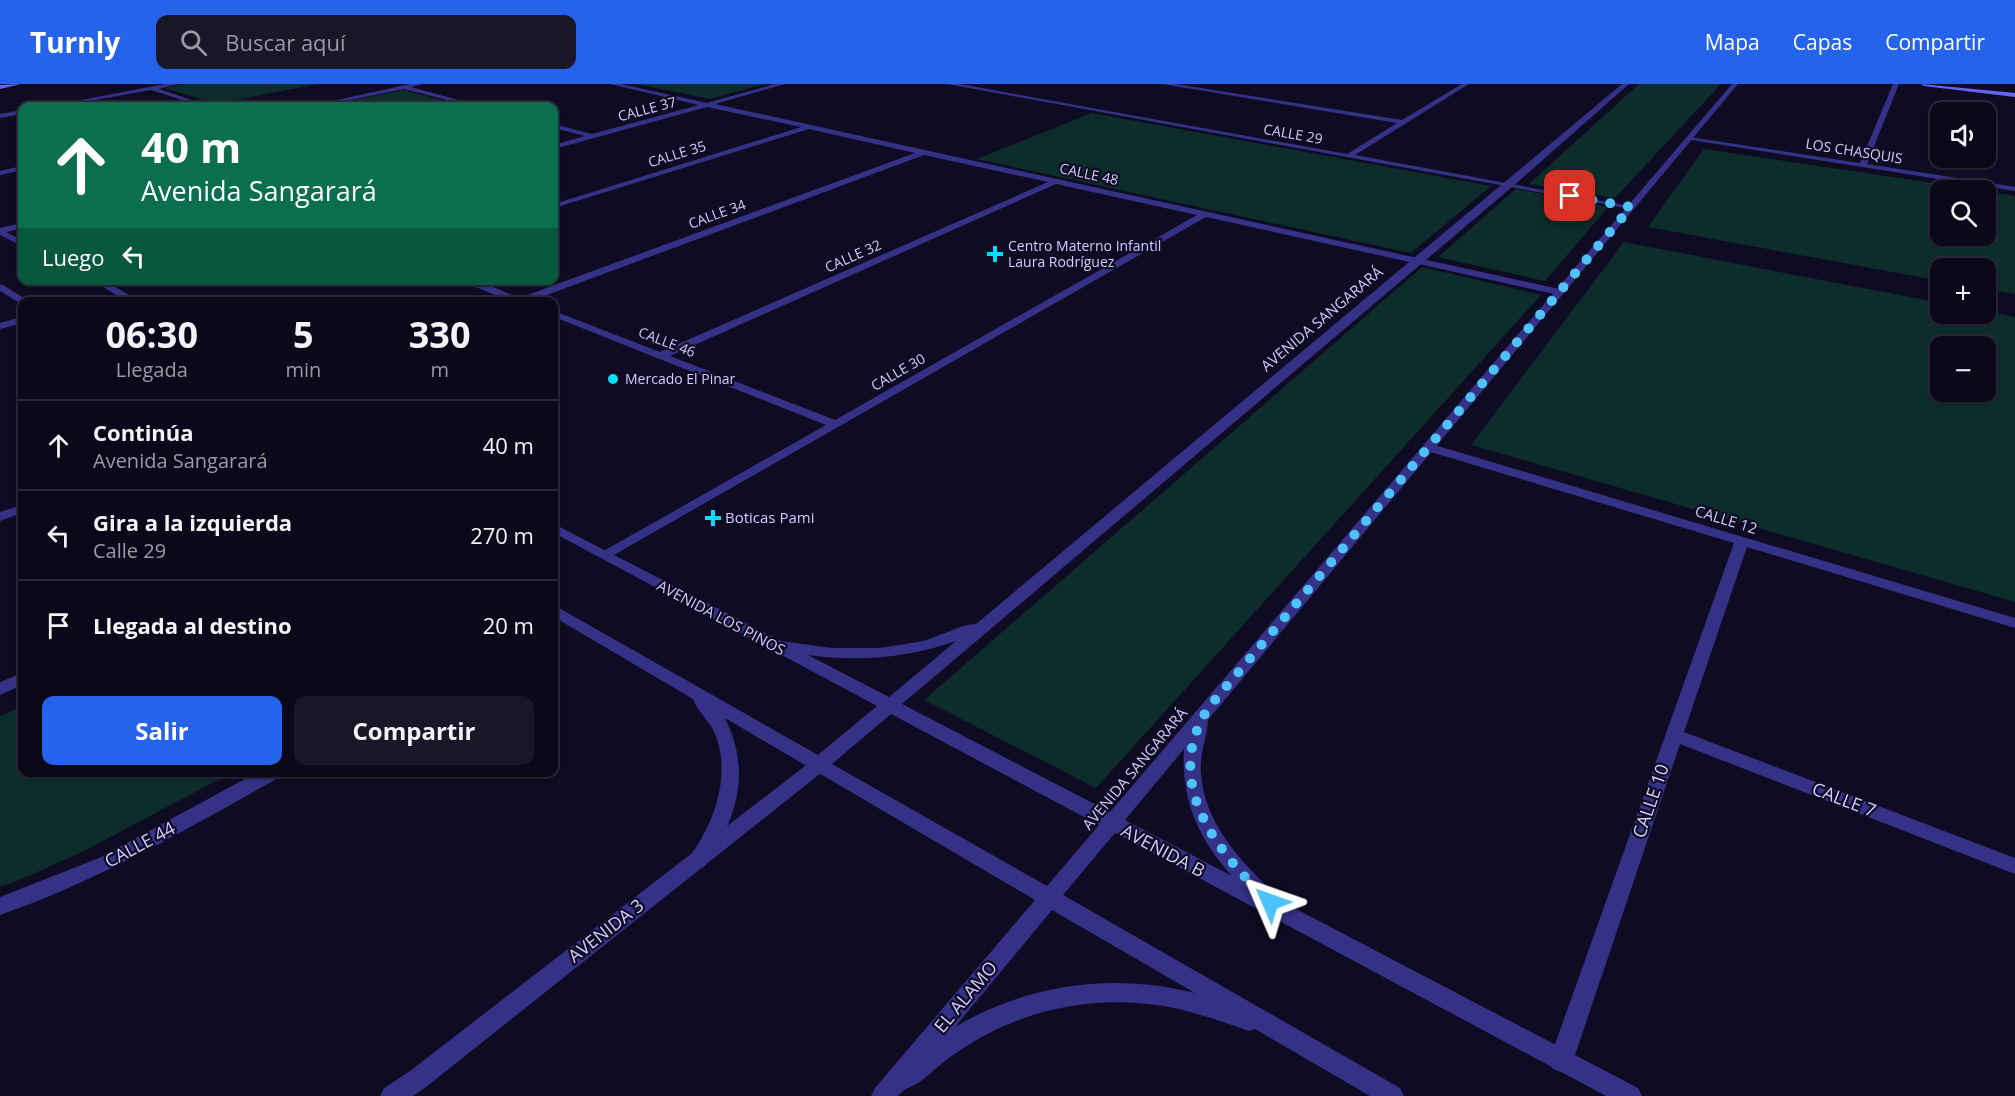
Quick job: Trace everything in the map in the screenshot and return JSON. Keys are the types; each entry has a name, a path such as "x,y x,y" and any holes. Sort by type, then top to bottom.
{"main road":[{"path":"0,87 18,84"},
{"path":"1924,84 2015,94"},
{"path":"1979,84 2015,88"}],"street":[{"path":"75,102 175,84"},
{"path":"332,102 419,84"},
{"name":"CALLE 48","path":"613,84 1559,292"},
{"name":"CALLE 37","path":"558,146 782,84"},
{"name":"CALLE 29","path":"950,84 1631,207"},
{"path":"1165,84 1403,122"},
{"path":"1348,156 1463,84"},
{"name":"AVENIDA SANGARARÁ","path":"820,764 1626,84"},
{"name":"AVENIDA SANGARARÁ","path":"1048,897 1736,84"},
{"path":"1862,166 1896,84"},
{"path":"404,87 462,102"},
{"path":"151,88 195,102"},
{"path":"2,116 18,113"},
{"path":"2,116 18,122"},
{"path":"558,127 591,136"},
{"name":"CALLE 35","path":"558,205 808,127"},
{"name":"LOS CHASQUIS","path":"1689,139 2015,189"},
{"name":"CALLE 34","path":"531,297 924,152"},
{"path":"0,173 18,169"},
{"name":"CALLE 32","path":"660,356 1056,181"},
{"name":"CALLE 30","path":"605,556 1205,214"},
{"path":"0,232 18,227"},
{"path":"0,232 18,241"},
{"path":"105,285 126,297"},
{"path":"480,285 510,297"},
{"path":"0,287 18,298"},
{"name":"CALLE 46","path":"558,316 836,425"},
{"path":"0,326 18,321"},
{"name":"CALLE 12","path":"1428,447 2015,623"},
{"path":"0,517 18,510"},
{"name":"AVENIDA LOS PINOS","path":"558,530 888,706"},
{"name":"CALLE 10","path":"1561,1061 1742,542"},
{"path":"754,635 811,652 872,654 902,651 958,635 1003,610"},
{"path":"558,617 820,764 1392,1096"},
{"path":"0,689 18,680"},
{"path":"685,687 704,704 718,723 728,744 732,767 722,819 708,847 697,861"},
{"path":"1215,700 1200,722 1191,760 1194,794 1204,821 1219,848 1240,874 1270,902 1309,928"},
{"name":"AVENIDA B","path":"888,706 1630,1096"},
{"name":"CALLE 7","path":"1674,735 2015,866"},
{"name":"AVENIDA 3","path":"392,1096 418,1079 820,764"},
{"name":"CALLE 44","path":"0,906 29,897 118,857 265,777"},
{"name":"EL ALAMO","path":"885,1096 1048,897"},
{"path":"885,1096 966,1032 1004,1013 1043,1000 1084,993 1125,992 1167,997 1212,1008 1284,1034"}],"green space":[{"path":"184,84 318,84 226,102 210,102 165,88"},
{"path":"637,84 765,84 709,99"},
{"path":"1639,84 1721,84 1615,198 1529,184"},
{"path":"403,90 450,102 344,102"},
{"path":"1092,113 1491,186 1411,253 977,159"},
{"path":"1704,149 1930,183 1930,246 1996,246 1996,193 2015,196 2015,294 1996,291 1996,258 1930,258 1930,279 1648,227"},
{"path":"1516,189 1608,207 1545,281 1438,257"},
{"path":"1624,242 1930,301 1930,324 1996,324 1996,313 2015,317 2015,602 1471,445"},
{"path":"1422,267 1541,295 1096,788 924,700"},
{"path":"18,708 18,777 223,777 84,851 10,884 0,886 0,716"}],"place":[{"name":"Centro Materno Infantil Laura Rodríguez","path":"995,254"},
{"name":"Mercado El Pinar","path":"613,379"},
{"name":"Boticas Pami","path":"713,518"}],"route":[{"path":"1270,902 1240,874 1219,848 1204,821 1194,794 1191,768 1193,744 1200,722 1215,700 1631,207 1570,196"}]}
